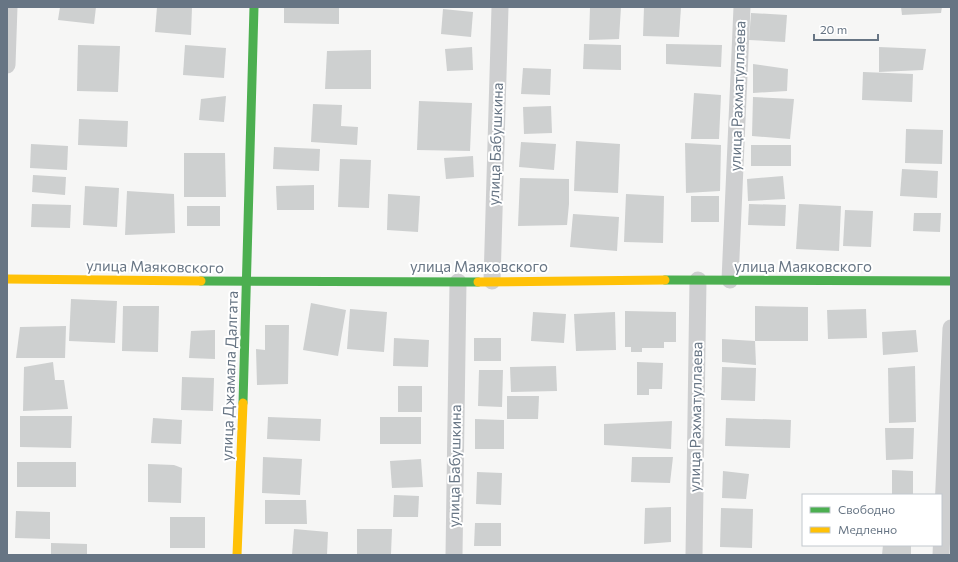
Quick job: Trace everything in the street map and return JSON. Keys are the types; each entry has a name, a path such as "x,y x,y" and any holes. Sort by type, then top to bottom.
{"street":[{"path":"7,65 9,7"},
{"name":"улица Джамала Далгата","path":"237,555 247,282 254,7"},
{"name":"улица Бабушкина","path":"492,281 500,7"},
{"name":"улица Рахматуллаева","path":"730,280 742,7"},
{"name":"улица Маяковского","path":"7,279 247,282 698,280 951,281"},
{"name":"улица Рахматуллаева","path":"694,555 698,280"},
{"name":"улица Бабушкина","path":"454,555 458,282"},
{"path":"942,532 951,328"}],"building":[{"path":"60,7 96,7 94,24 58,20"},
{"path":"157,7 192,7 191,35 155,32"},
{"path":"284,7 339,7 339,24 284,23"},
{"path":"590,7 621,7 619,39 589,40"},
{"path":"644,7 681,7 679,37 643,36"},
{"path":"901,7 942,7 941,13 902,15"},
{"path":"443,9 473,12 471,37 441,34"},
{"path":"751,13 787,15 785,42 749,40"},
{"path":"584,44 621,45 621,70 583,69"},
{"path":"666,44 722,45 721,67 666,64"},
{"path":"78,45 120,46 118,92 77,91"},
{"path":"185,45 226,48 224,78 183,75"},
{"path":"472,47 473,70 447,71 445,49"},
{"path":"879,47 926,49 923,70 879,72"},
{"path":"371,50 371,89 325,89 327,51"},
{"path":"753,64 788,69 787,91 753,93"},
{"path":"523,68 551,69 550,95 521,94"},
{"path":"863,72 913,74 912,102 862,100"},
{"path":"694,93 721,95 719,139 691,139"},
{"path":"226,96 224,122 199,120 201,99"},
{"path":"753,97 794,99 790,139 752,136"},
{"path":"419,101 472,103 470,151 417,150"},
{"path":"313,104 342,105 341,126 358,127 357,145 311,142"},
{"path":"551,106 552,133 524,134 523,107"},
{"path":"79,119 128,121 127,147 78,145"},
{"path":"906,129 943,130 942,164 905,163"},
{"path":"576,141 620,144 618,193 574,191"},
{"path":"521,142 556,144 554,170 519,167"},
{"path":"685,143 721,145 720,191 686,193"},
{"path":"31,144 68,146 67,170 30,168"},
{"path":"751,145 791,145 791,166 751,166"},
{"path":"274,147 320,149 319,171 273,169"},
{"path":"184,153 225,153 226,197 184,197"},
{"path":"473,156 474,177 446,179 444,158"},
{"path":"340,159 371,160 369,208 338,207"},
{"path":"902,169 938,171 937,198 900,196"},
{"path":"33,175 66,177 65,195 32,192"},
{"path":"783,176 785,199 748,201 747,179"},
{"path":"520,178 569,179 567,225 518,226"},
{"path":"314,185 314,210 277,210 276,186"},
{"path":"85,186 119,188 117,227 83,225"},
{"path":"127,191 174,194 175,233 125,235"},
{"path":"388,194 420,196 418,232 387,230"},
{"path":"626,194 664,196 663,243 624,242"},
{"path":"691,196 719,196 719,222 691,222"},
{"path":"32,204 71,205 70,228 31,227"},
{"path":"749,204 786,205 785,226 748,225"},
{"path":"799,204 841,206 839,251 796,249"},
{"path":"187,206 220,206 220,226 187,226"},
{"path":"845,210 873,211 871,247 843,246"},
{"path":"914,213 941,213 940,232 913,231"},
{"path":"573,214 619,217 617,251 570,247"},
{"path":"71,299 117,301 115,343 69,341"},
{"path":"311,303 346,310 338,356 303,350"},
{"path":"123,306 159,306 158,352 122,351"},
{"path":"755,306 808,307 808,341 755,341"},
{"path":"350,309 387,312 384,352 347,349"},
{"path":"866,309 867,338 828,339 827,310"},
{"path":"625,311 676,312 676,342 664,342 664,348 642,348 642,352 631,352 631,347 625,347"},
{"path":"533,312 566,314 564,343 531,341"},
{"path":"615,312 616,350 576,351 574,314"},
{"path":"265,325 289,325 288,384 257,385 256,349 265,350"},
{"path":"66,326 65,358 16,358 20,327"},
{"path":"215,330 215,359 189,358 191,331"},
{"path":"916,330 918,352 883,355 882,332"},
{"path":"394,338 429,340 428,367 393,366"},
{"path":"474,338 501,338 501,361 474,361"},
{"path":"722,339 755,341 756,365 722,362"},
{"path":"53,362 55,380 64,380 68,409 23,411 24,367"},
{"path":"637,362 663,363 662,389 649,389 649,395 637,395"},
{"path":"556,366 557,391 511,392 510,367"},
{"path":"915,366 916,422 889,423 888,368"},
{"path":"722,367 756,368 755,401 721,400"},
{"path":"479,370 503,370 502,407 478,406"},
{"path":"182,377 214,378 213,411 181,410"},
{"path":"398,386 422,386 422,412 398,412"},
{"path":"507,396 539,396 538,419 507,419"},
{"path":"20,416 72,416 71,448 20,447"},
{"path":"268,417 321,419 320,441 267,439"},
{"path":"380,417 421,417 421,444 380,444"},
{"path":"153,418 182,420 181,444 151,443"},
{"path":"726,418 791,420 790,448 725,446"},
{"path":"475,419 504,420 504,449 475,449"},
{"path":"672,421 671,449 604,445 604,424"},
{"path":"885,428 914,428 913,459 886,460"},
{"path":"263,457 302,459 300,495 262,493"},
{"path":"632,457 673,457 670,483 631,482"},
{"path":"421,459 423,487 392,488 390,461"},
{"path":"17,462 76,462 76,487 17,487"},
{"path":"148,464 174,465 182,468 181,503 148,502"},
{"path":"892,470 913,471 913,494 892,494"},
{"path":"723,471 749,474 746,499 722,498"},
{"path":"477,472 502,473 501,505 476,504"},
{"path":"394,495 419,496 418,517 393,517"},
{"path":"265,500 306,500 307,524 265,524"},
{"path":"671,507 671,542 644,544 645,508"},
{"path":"721,508 753,509 752,548 720,547"},
{"path":"16,511 50,512 50,539 15,538"},
{"path":"170,517 205,517 205,548 170,548"},
{"path":"475,523 501,523 501,546 474,546"},
{"path":"294,529 328,532 327,555 292,555"},
{"path":"357,529 392,529 391,554 357,554"},
{"path":"51,543 87,544 87,555 51,555"},
{"path":"883,546 911,546 911,555 882,555"}],"traffic: fast":[{"path":"243,403 254,7"},
{"path":"665,280 951,281"},
{"path":"201,281 478,282"}],"traffic: slow":[{"path":"7,279 201,281"},
{"path":"478,282 665,280"},
{"path":"237,555 243,403"}]}
